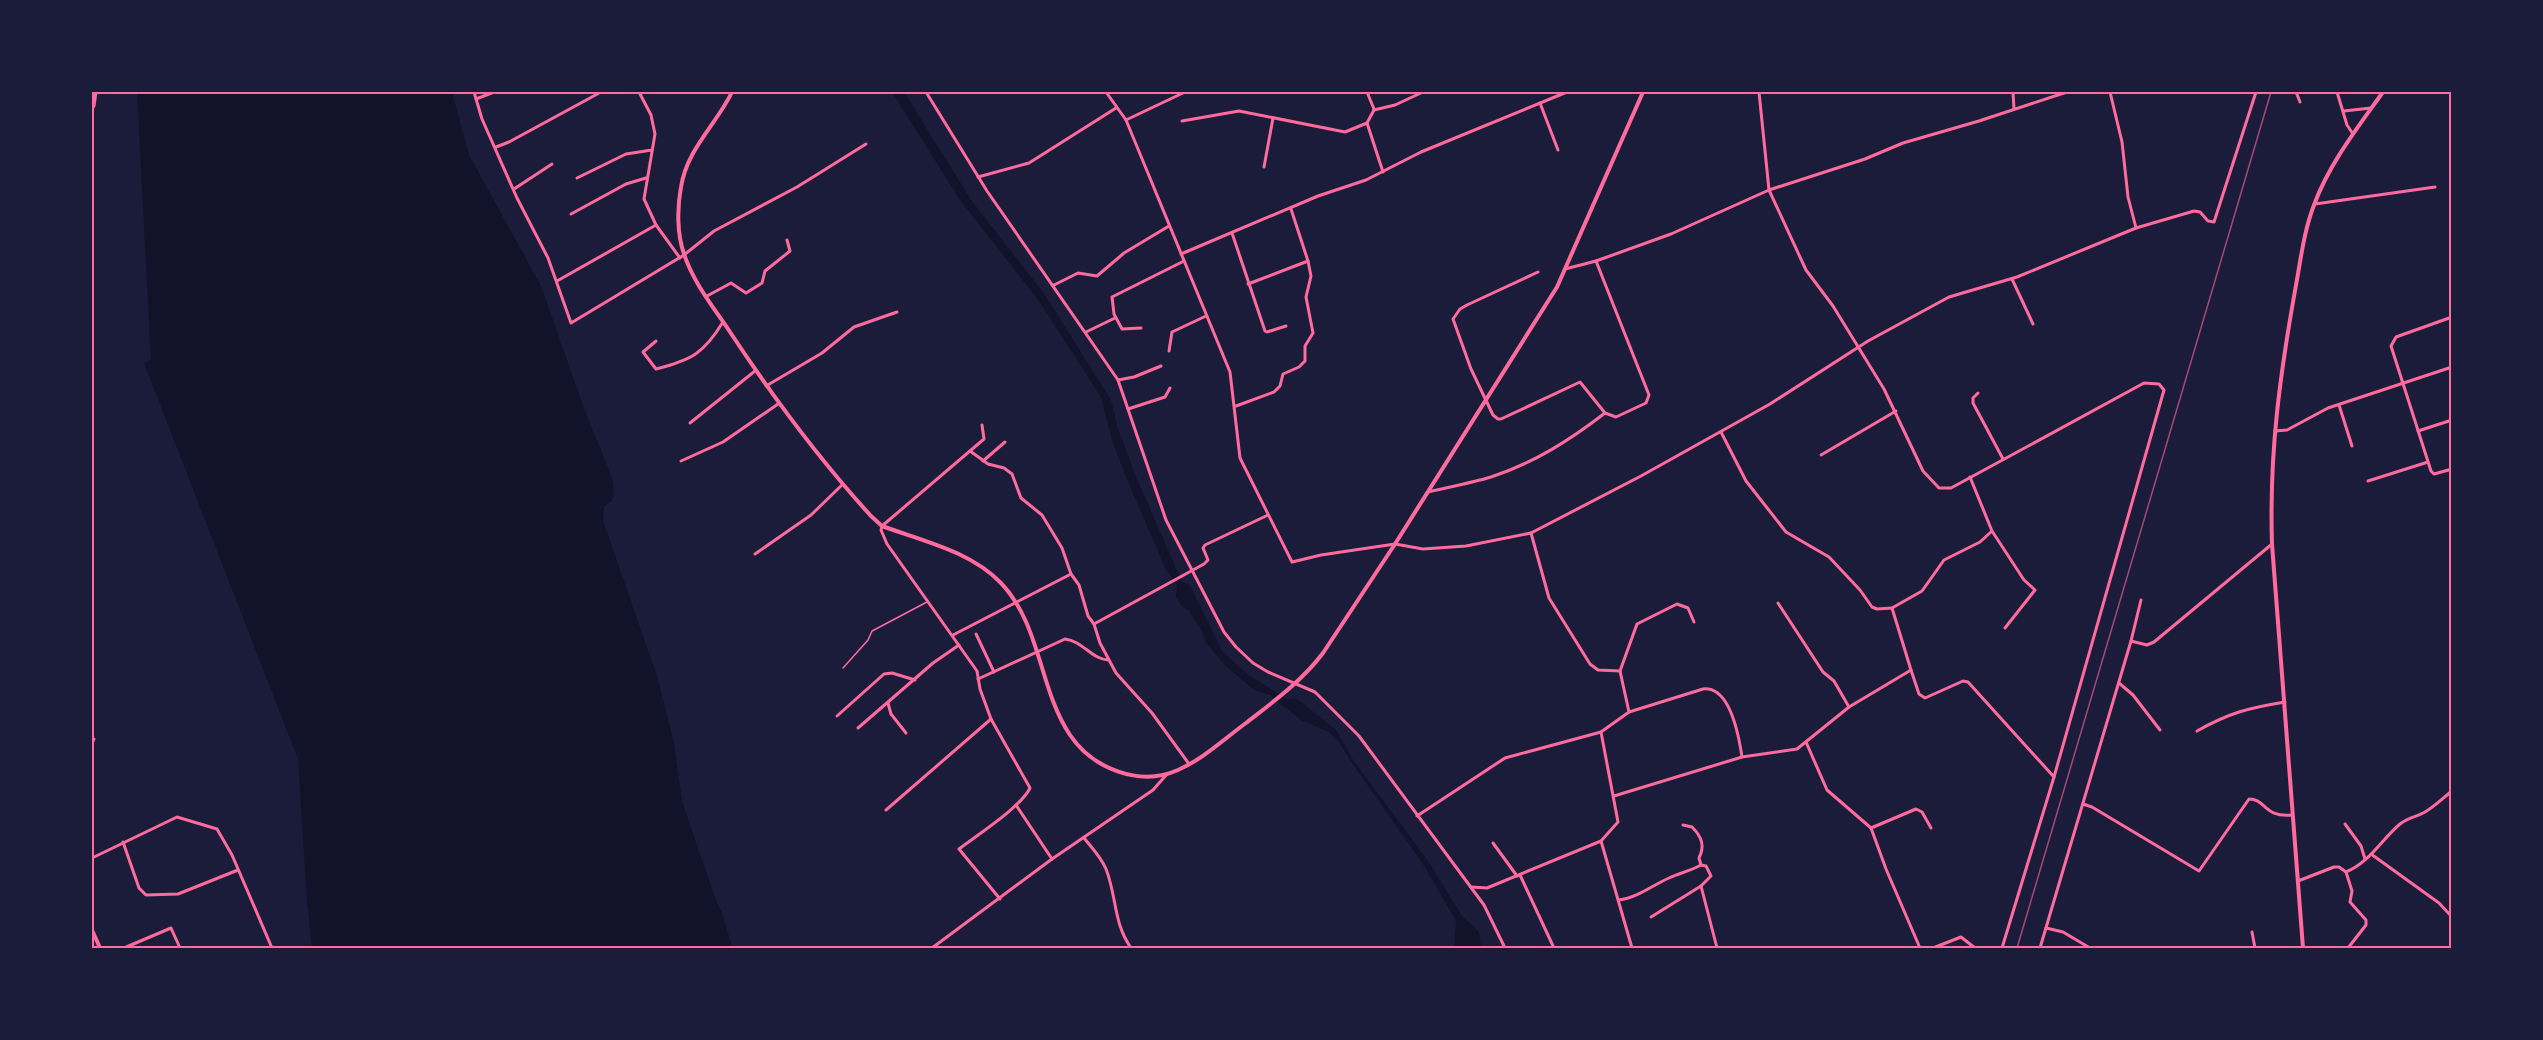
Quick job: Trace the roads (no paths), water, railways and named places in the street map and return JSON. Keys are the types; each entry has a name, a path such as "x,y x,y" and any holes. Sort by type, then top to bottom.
{"street":[{"path":"92,110 96,92"},
{"path":"474,92 482,119 557,281 571,323 682,256 714,231 793,189 866,144"},
{"path":"476,99 494,92"},
{"path":"496,147 602,92"},
{"path":"639,92 654,124 644,199 656,225 682,256 765,386 843,484 882,526 971,560 1002,584 1015,602 1037,651 1062,721 1083,751 1112,770 1128,775 1167,774 1189,765 1281,695 1323,653 1548,303 1643,92"},
{"path":"682,256 679,213 685,168 693,150 732,92"},
{"path":"926,92 978,177 1118,380 1166,520 1224,632 1253,663 1315,692 1359,736 1416,817 1484,905 1505,948"},
{"path":"1106,92 1126,120 1230,372 1236,406 1240,458 1292,562 1321,555 1395,544 1423,549 1445,548 1531,533 1770,404 1858,348 1949,297 2012,279 2136,228 2196,210 2208,221 2214,222 2256,92"},
{"path":"1126,120 1185,92"},
{"path":"1367,92 1374,110"},
{"path":"1182,121 1239,111 1334,132 1345,132 1367,123 1374,110 1395,105 1414,93 1423,92"},
{"path":"1181,255 1383,172 1431,147 1565,92"},
{"path":"1759,92 1769,190 1811,278 1833,306 1896,411 1923,471 1937,487 1947,490 2144,383 2158,384 2163,387 2164,392 2054,777 2002,948"},
{"path":"2013,92 2014,109"},
{"path":"1565,269 1596,261 1671,234 1769,190 1865,159 1903,143 2067,92"},
{"path":"2110,92 2122,142 2128,197 2136,228"},
{"path":"2296,92 2300,102"},
{"path":"2337,92 2347,125 2354,134"},
{"path":"2303,948 2272,544 2270,488 2274,431 2291,307 2302,247 2314,204 2354,134 2383,92"},
{"path":"1540,103 1558,150"},
{"path":"978,177 1029,163 1116,108"},
{"path":"2344,111 2371,108"},
{"path":"1264,166 1273,118"},
{"path":"1367,123 1383,172"},
{"path":"577,178 626,154 652,150"},
{"path":"514,189 552,164"},
{"path":"571,214 626,184 646,178"},
{"path":"2314,204 2435,186"},
{"path":"1236,406 1274,392 1280,386 1283,374 1299,367 1305,361 1305,346 1313,333 1306,297 1311,276 1291,209"},
{"path":"557,281 656,225"},
{"path":"1054,285 1078,273 1097,276 1124,252 1169,226"},
{"path":"1232,233 1264,331 1286,326"},
{"path":"707,296 731,283 746,293 762,283 765,271 790,251 787,240"},
{"path":"1141,328 1125,330 1115,318 1111,303 1112,297 1184,261"},
{"path":"1248,284 1308,261"},
{"path":"1538,272 1467,305 1453,319 1471,369 1495,418 1501,419 1580,382 1605,413 1616,417 1646,403 1650,398 1596,261"},
{"path":"2012,279 2033,324"},
{"path":"765,386 822,353 854,327 897,312"},
{"path":"1169,351 1172,332 1206,316"},
{"path":"2451,317 2392,340 2391,349 2428,462 2434,474 2451,469"},
{"path":"1086,332 1115,318"},
{"path":"656,342 643,352 656,369 701,352 709,345 723,322"},
{"path":"1118,380 1134,377 1161,366"},
{"path":"2274,431 2287,430 2339,405 2451,366"},
{"path":"690,423 755,371"},
{"path":"1128,409 1165,397 1170,388"},
{"path":"1978,393 1973,398 1974,403 2003,459"},
{"path":"681,461 722,442 778,404"},
{"path":"2339,405 2352,446"},
{"path":"1821,455 1896,411"},
{"path":"1426,493 1491,477 1534,459 1577,435 1605,413"},
{"path":"2418,431 2451,420"},
{"path":"882,526 951,470 984,439 982,425"},
{"path":"1720,432 1746,482 1785,531 1829,557 1860,590 1872,607 1892,608 1922,591 1945,559 1980,542 1992,531"},
{"path":"983,461 1005,442"},
{"path":"970,451 983,461 1004,468 1012,474 1021,498 1042,515 1061,545 1071,574 1077,582 1088,616 1119,678 1152,713 1189,765"},
{"path":"2368,481 2428,462"},
{"path":"1970,477 1992,531 2024,580 2035,590 2005,628"},
{"path":"754,554 811,515 843,484"},
{"path":"1094,624 1191,569 1204,564 1208,560 1203,548 1205,544 1268,515"},
{"path":"882,526 883,537 977,671 980,689 991,719 1011,757 1029,783 1028,793 959,849 1000,899"},
{"path":"1531,533 1549,598 1590,664 1598,670 1620,671"},
{"path":"2131,641 2147,645 2154,642 2272,544"},
{"path":"952,636 1071,574"},
{"path":"2040,948 2084,804 2141,600"},
{"path":"1778,603 1823,672 1834,681 1849,707"},
{"path":"1629,712 1620,671 1635,628 1641,620 1677,604 1688,608 1694,622"},
{"path":"1892,608 1919,694 1925,698 1963,681 1968,682 2054,777"},
{"path":"976,634 994,672"},
{"path":"978,679 1065,639 1074,640 1102,660 1109,660"},
{"path":"858,728 959,645"},
{"path":"1614,796 1742,757 1797,749 1849,707 1911,670"},
{"path":"837,716 885,674 915,680"},
{"path":"2119,683 2133,695 2160,730"},
{"path":"1416,817 1505,758 1601,732 1629,712 1703,689 1712,689 1722,697 1737,729 1742,757"},
{"path":"2197,731 2223,716 2247,708 2285,702"},
{"path":"888,703 891,714 906,733"},
{"path":"886,810 991,719"},
{"path":"1469,886 1485,888 1601,841 1618,822 1601,732"},
{"path":"1806,742 1827,789 1871,828 1920,948"},
{"path":"932,948 1052,859 1153,790 1167,774"},
{"path":"2346,872 2371,854 2398,825 2414,815 2426,812 2451,791"},
{"path":"2084,804 2199,871 2249,799 2258,801 2271,813 2293,815"},
{"path":"1015,805 1052,859"},
{"path":"1871,828 1916,808 1920,810 1931,828"},
{"path":"92,858 170,819 182,817 217,829 221,833 272,948"},
{"path":"2345,824 2354,834 2365,859"},
{"path":"1651,917 1657,915 1674,900 1701,886 1711,874 1707,867 1701,864 1699,858 1703,851 1702,842 1692,828 1683,825"},
{"path":"1084,838 1105,868 1111,884 1117,921 1131,948"},
{"path":"1601,841 1632,948"},
{"path":"123,842 139,888 146,895 178,894 238,870"},
{"path":"1493,843 1518,876 1554,948"},
{"path":"2371,854 2439,903 2451,917"},
{"path":"1619,900 1672,876 1688,872 1701,864"},
{"path":"2298,881 2334,867 2339,867 2346,872 2352,891 2350,902 2366,920 2366,925 2348,948"},
{"path":"1701,886 1717,948"},
{"path":"124,948 171,928 180,948"},
{"path":"2046,928 2063,932 2090,948"},
{"path":"92,930 100,948"},
{"path":"2253,932 2255,948"},
{"path":"1934,948 1961,937 1976,948"}],"lane":[{"path":"843,668 868,640 872,631 927,602"}],"railway":[{"path":"2017,948 2271,92"}]}
